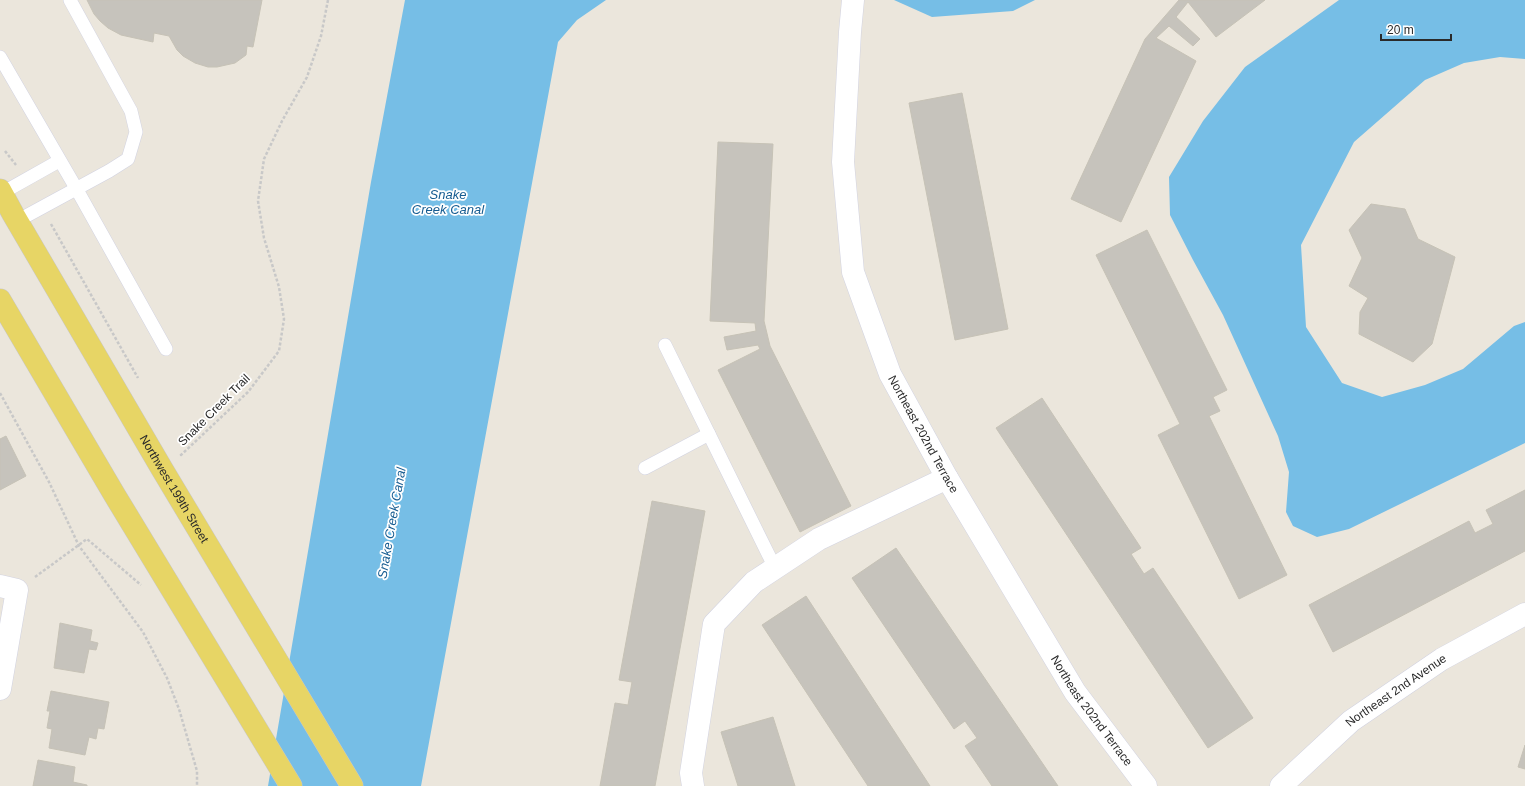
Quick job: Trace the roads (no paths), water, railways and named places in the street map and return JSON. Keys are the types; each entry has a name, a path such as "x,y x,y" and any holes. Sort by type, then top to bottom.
{"main road":[{"name":"Northwest 199th Street","path":"1,192 10,219 352,786"},
{"path":"0,300 114,494 291,786"}],"street":[{"name":"Northeast 202nd Terrace","path":"853,0 843,162 853,272 890,374 947,478 1075,692 1146,786"},
{"path":"693,786 691,773 714,624 754,582 819,539 947,478"},
{"path":"0,689 9,588"},
{"name":"Northeast 2nd Avenue","path":"1281,786 1351,721 1442,659 1525,614"}],"lane":[{"path":"10,219 42,207 109,171 128,159 136,132 131,111 70,0"},
{"path":"0,57 59,162 76,188 166,349"},
{"path":"1,192 59,162"},
{"path":"665,345 775,568"},
{"path":"645,468 709,434"}],"water":[{"name":"Snake Creek Canal","path":"405,0 606,0 577,20 558,42 421,786 268,786 371,182"},
{"path":"894,0 1035,0 1013,11 932,17"},
{"path":"1339,0 1525,0 1525,59 1500,57 1464,63 1425,80 1354,142 1301,245 1306,327 1342,383 1382,397 1425,385 1463,369 1514,326 1525,322 1525,443 1349,529 1317,537 1293,526 1286,512 1289,472 1278,436 1223,315 1170,215 1169,177 1203,121 1245,67"}]}
